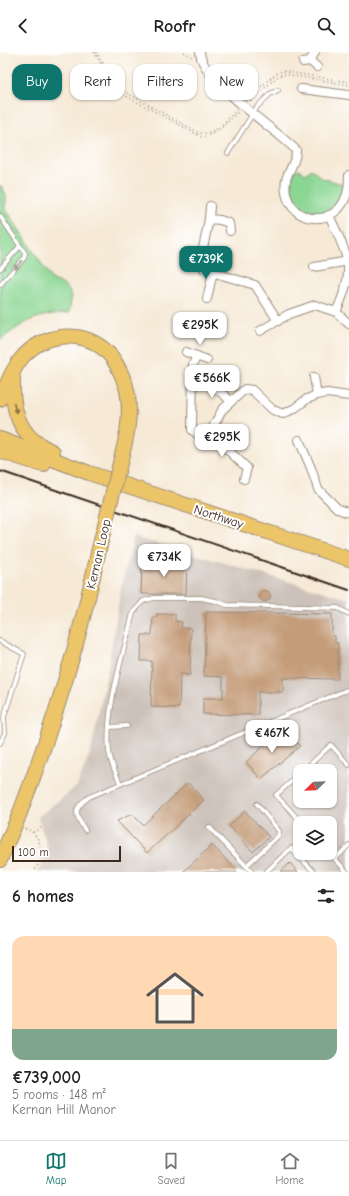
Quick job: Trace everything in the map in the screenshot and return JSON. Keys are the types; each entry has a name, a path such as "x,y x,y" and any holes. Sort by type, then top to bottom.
{"highway":[{"name":"Kernan Loop","path":"0,399 14,370 21,359 30,350 42,342 56,336 70,336 86,339 99,345 110,354 118,367 126,387 128,408 128,433 74,652 55,715 16,828 0,860"},
{"path":"14,370 12,395 14,409 27,433 35,442 89,473"},
{"name":"Northway","path":"0,439 89,473 349,559"},
{"path":"0,443 65,469"},
{"name":"Northway","path":"0,451 48,466 89,473"}],"street":[{"path":"199,52 202,62 229,94 287,140 296,150 297,158 288,173 285,182 286,194 295,211 303,216 313,219 321,218 337,210 345,200 349,187 349,175"},
{"path":"315,52 307,61 317,67"},
{"path":"301,88 349,96"},
{"path":"210,206 209,219 200,264 205,270 256,285 278,321"},
{"path":"329,215 340,238 348,261 347,279 336,312"},
{"path":"209,219 229,223 230,231"},
{"path":"314,267 348,261"},
{"path":"207,299 213,272"},
{"path":"260,331 289,314 314,305 336,312 349,324"},
{"path":"186,352 207,360"},
{"path":"197,356 193,364 192,430 200,436 210,433 222,410 245,389 252,390 273,410 283,414 295,408 307,399 317,395 327,393 349,396"},
{"path":"313,376 317,395"},
{"path":"207,381 231,401"},
{"path":"210,433 247,468 244,479"},
{"path":"299,440 312,468 318,489 338,509 349,513"}],"lane":[{"path":"228,153 257,107 270,94 278,90"},
{"path":"0,216 25,253 24,258 0,285"},
{"path":"0,269 20,246"},
{"path":"120,783 109,753 109,727 116,684 133,613 143,601 154,598 201,598 216,601 227,606 338,608 349,614"},
{"path":"0,641 24,654 4,716 5,733 0,743"},
{"path":"85,830 76,817 76,809 81,802 89,797 349,689"},
{"path":"109,727 127,726"},
{"path":"311,764 332,745 349,765"},
{"path":"293,780 276,796 295,816"},
{"path":"246,866 278,836 278,831 256,804"},
{"path":"209,827 252,872"},
{"path":"337,857 349,845"},
{"path":"266,872 291,848 314,872"},
{"path":"336,860 348,872"}],"path":[{"path":"95,52 116,88 122,94 202,137 210,136 216,132 243,106"},
{"path":"95,52 114,81 123,91 199,133 208,133 215,130 243,106 278,72 282,71 349,83"},
{"path":"16,828 28,829 33,832 39,842 42,853 34,872"},
{"path":"33,832 41,828"}],"shaded area":[{"path":"134,537 349,599 349,872 38,872 48,850 38,817 77,786 91,751 108,668 122,582"}],"green space":[{"path":"299,169 305,174 312,169 321,178 343,184 342,194 335,205 326,211 317,212 307,210 299,205 293,196 291,185 294,171"},
{"path":"0,185 6,196 5,208 52,280 64,285 70,292 71,301 69,313 48,315 32,320 0,340"}],"building":[{"path":"142,562 187,562 186,594 141,594"},
{"path":"265,590 269,592 271,596 269,600 265,602 261,600 259,596 261,592"},
{"path":"206,612 332,614 332,636 335,636 335,643 338,643 338,679 283,678 283,692 258,692 258,715 203,714 203,698 223,698 223,677 204,676"},
{"path":"157,614 175,614 175,621 182,622 181,628 191,628 190,675 180,674 179,708 151,707 152,661 141,661 142,635 152,635 153,617 157,617"},
{"path":"281,730 291,741 294,739 300,746 261,779 246,762"},
{"path":"188,783 204,800 147,853 117,821 132,814 143,825"},
{"path":"245,811 269,837 253,852 229,826"},
{"path":"212,845 238,872 183,872"},
{"path":"290,863 298,872 280,872"}],"railway":[{"path":"0,471 349,590"}]}
